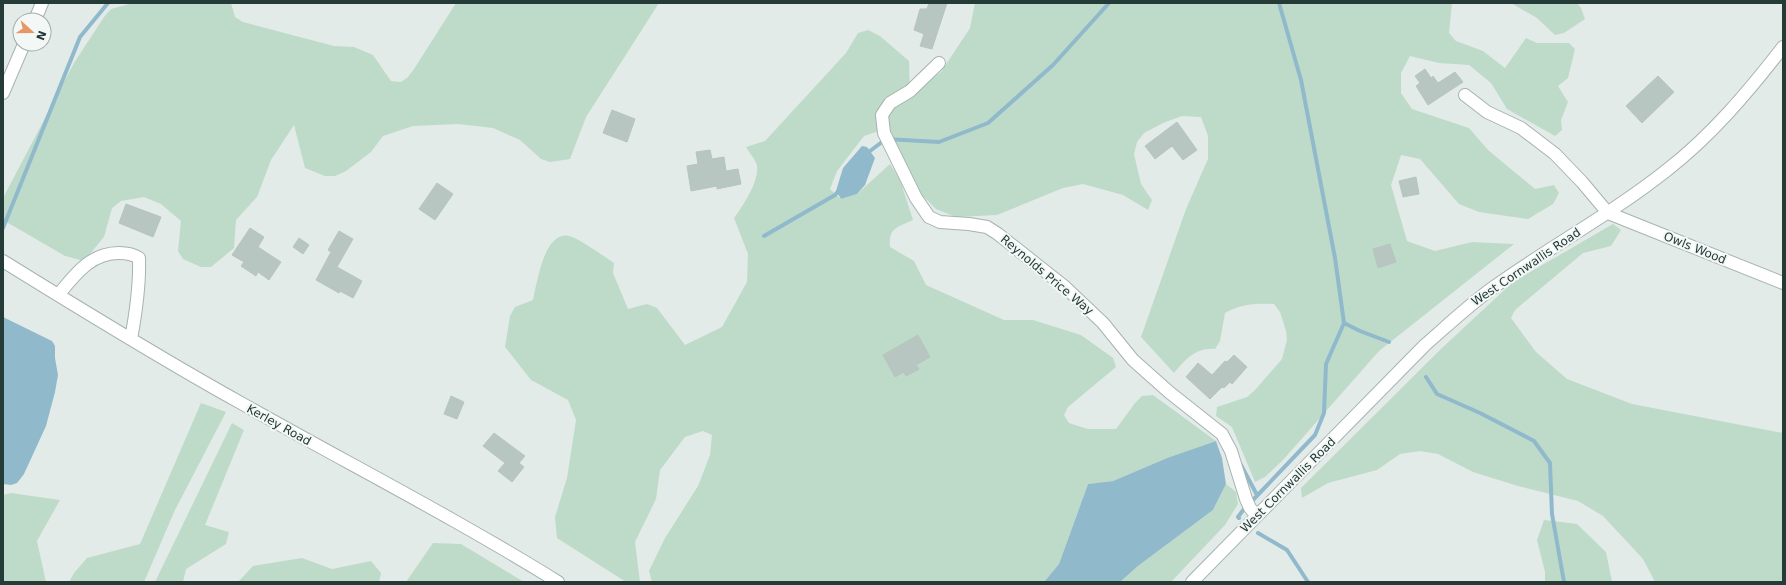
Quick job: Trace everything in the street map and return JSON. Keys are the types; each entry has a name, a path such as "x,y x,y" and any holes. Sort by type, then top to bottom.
{"street":[{"name":"West Cornwallis Road","path":"1192,582 1425,345 1458,315 1495,286 1608,213 1668,170 1696,146 1743,96 1783,48"},
{"path":"3,93 21,52"},
{"name":"Reynolds Price Way","path":"939,63 910,91 890,103 882,115 884,133 916,198 929,217 940,222 987,227 1065,287 1103,323 1133,360 1169,392 1222,434 1231,451 1246,499 1250,508 1257,516"},
{"path":"1465,95 1487,112 1521,128 1555,154 1582,182 1608,213"},
{"name":"Owls Wood","path":"1608,213 1783,283"},
{"path":"58,296 85,265 96,257 111,253 126,253 140,258 137,306 131,339"},
{"name":"Kerley Road","path":"3,261 58,296 240,403 508,550 558,582"}],"green space":[{"path":"133,3 231,3 235,17 243,22 334,46 354,47 373,55 391,81 401,82 408,77 414,69 456,3 659,3 586,117 570,159 550,162 541,159 520,140 493,128 458,124 413,126 383,136 371,152 346,171 335,176 325,176 305,168 294,125 271,160 257,197 236,220 234,248 211,267 201,267 183,259 178,251 181,221 161,204 144,197 121,201 112,208 104,237 84,261 65,256 3,220 3,198 74,63 104,17 111,9"},
{"path":"975,3 1452,3 1449,33 1456,41 1483,51 1505,68 1526,38 1537,43 1569,43 1575,49 1568,78 1558,86 1568,102 1561,120 1562,130 1555,136 1507,109 1491,83 1469,65 1439,63 1410,56 1401,73 1401,93 1412,109 1469,128 1488,150 1535,189 1554,185 1559,193 1553,204 1528,219 1479,212 1459,204 1420,159 1401,155 1391,185 1407,241 1435,251 1472,242 1514,244 1379,351 1283,460 1265,477 1255,482 1232,427 1216,416 1217,407 1247,397 1282,359 1287,340 1286,331 1280,312 1274,304 1248,305 1225,313 1220,341 1215,349 1197,352 1182,363 1174,373 1141,337 1186,209 1208,159 1208,136 1201,117 1182,116 1163,123 1144,133 1137,142 1134,154 1141,184 1152,200 1148,210 1123,195 1083,184 1063,188 997,215 956,217 936,209 922,195 888,128 864,136 837,171 830,189 841,199 857,194 890,164 900,180 913,220 892,232 890,247 914,261 926,285 1004,320 1033,320 1081,335 1113,358 1116,367 1068,407 1064,415 1069,423 1088,429 1116,429 1142,396 1153,395 1216,441 1167,458 1113,481 1088,484 1059,564 1044,582 652,582 649,571 665,538 698,486 710,455 712,435 703,431 685,437 660,470 656,499 635,542 640,582 626,582 557,538 555,517 567,478 576,420 568,400 531,380 505,347 510,316 515,307 533,300 543,260 553,241 560,236 573,237 614,263 613,273 628,309 647,304 657,308 685,345 722,327 747,282 748,254 734,218 750,194 756,179 757,166 746,147 765,141 846,53 858,33 868,30 880,36 909,61 910,95 941,72 970,28"},
{"path":"1511,3 1577,3 1581,8 1585,19 1564,33 1555,35 1537,18"},
{"path":"1613,224 1621,230 1611,246 1583,253 1515,310 1511,318 1536,352 1567,379 1632,404 1783,433 1783,582 1655,582 1643,559 1603,516 1578,501 1518,486 1473,472 1438,454 1420,451 1400,454 1377,470 1328,483 1302,498 1301,488 1442,348 1513,282"},
{"path":"201,403 226,412 175,510 144,582 69,582 74,573 87,558 140,544"},
{"path":"232,423 244,430 205,525 229,532 226,544 186,569 183,582 155,582"},
{"path":"1226,484 1236,492 1238,504 1225,525 1171,582 1120,582 1138,566 1213,510"},
{"path":"11,493 60,500 37,541 46,582 3,582 3,495"},
{"path":"1544,520 1577,524 1606,552 1612,582 1545,582 1545,572 1537,540"},
{"path":"433,543 461,544 524,582 406,582"},
{"path":"302,558 332,569 371,561 381,573 379,582 238,582 253,566"}],"water":[{"path":"862,146 867,147 875,158 865,185 857,194 841,199 836,191 843,168"},
{"path":"3,317 52,341 55,346 55,358 58,375 46,426 24,474 17,483 11,485 3,484"},
{"path":"1216,441 1222,458 1226,484 1213,510 1138,566 1120,582 1044,582 1059,564 1088,484 1113,481 1167,458"}],"building":[{"path":"929,3 947,3 932,49 920,46 924,34 914,30 920,9 927,9"},
{"path":"1425,69 1431,78 1433,76 1438,83 1455,72 1463,82 1428,105 1416,86 1420,83 1415,76"},
{"path":"1658,76 1674,92 1642,123 1626,106"},
{"path":"612,110 635,119 627,142 603,133"},
{"path":"1177,122 1197,150 1183,160 1172,146 1155,159 1145,146"},
{"path":"710,150 712,159 724,157 726,171 738,169 741,184 717,189 717,186 691,191 687,166 698,164 696,152"},
{"path":"1416,177 1419,194 1403,197 1399,181"},
{"path":"437,183 453,194 435,220 419,209"},
{"path":"126,204 161,217 153,237 119,223"},
{"path":"250,228 264,237 258,247 281,262 269,280 258,272 256,276 241,266 244,262 232,255"},
{"path":"339,231 353,239 337,267 362,281 353,298 340,291 339,293 316,280 331,252 328,250"},
{"path":"299,238 309,245 303,254 293,247"},
{"path":"1390,244 1396,262 1378,268 1373,249"},
{"path":"918,335 930,357 916,365 919,369 906,376 904,372 895,377 883,355"},
{"path":"1234,355 1247,367 1232,384 1230,382 1224,388 1222,387 1210,399 1186,377 1198,363 1212,375 1225,361 1227,362"},
{"path":"451,396 464,402 457,419 444,414"},
{"path":"494,433 525,456 519,463 524,467 512,482 498,471 505,463 483,446"}],"waterway":[{"path":"3,228 80,37 108,3"},
{"path":"866,154 886,139 939,142 988,123 1053,65 1109,3"},
{"path":"1252,501 1315,435 1324,413 1326,364 1344,323 1335,258 1301,80 1279,3"},
{"path":"764,236 835,195 841,188"},
{"path":"1344,323 1389,342"},
{"path":"1426,377 1437,394 1480,413 1534,441 1550,463 1552,514 1564,582"},
{"path":"1241,465 1257,495"},
{"path":"1239,518 1238,517 1244,509"},
{"path":"1258,533 1287,550 1308,582"}]}
